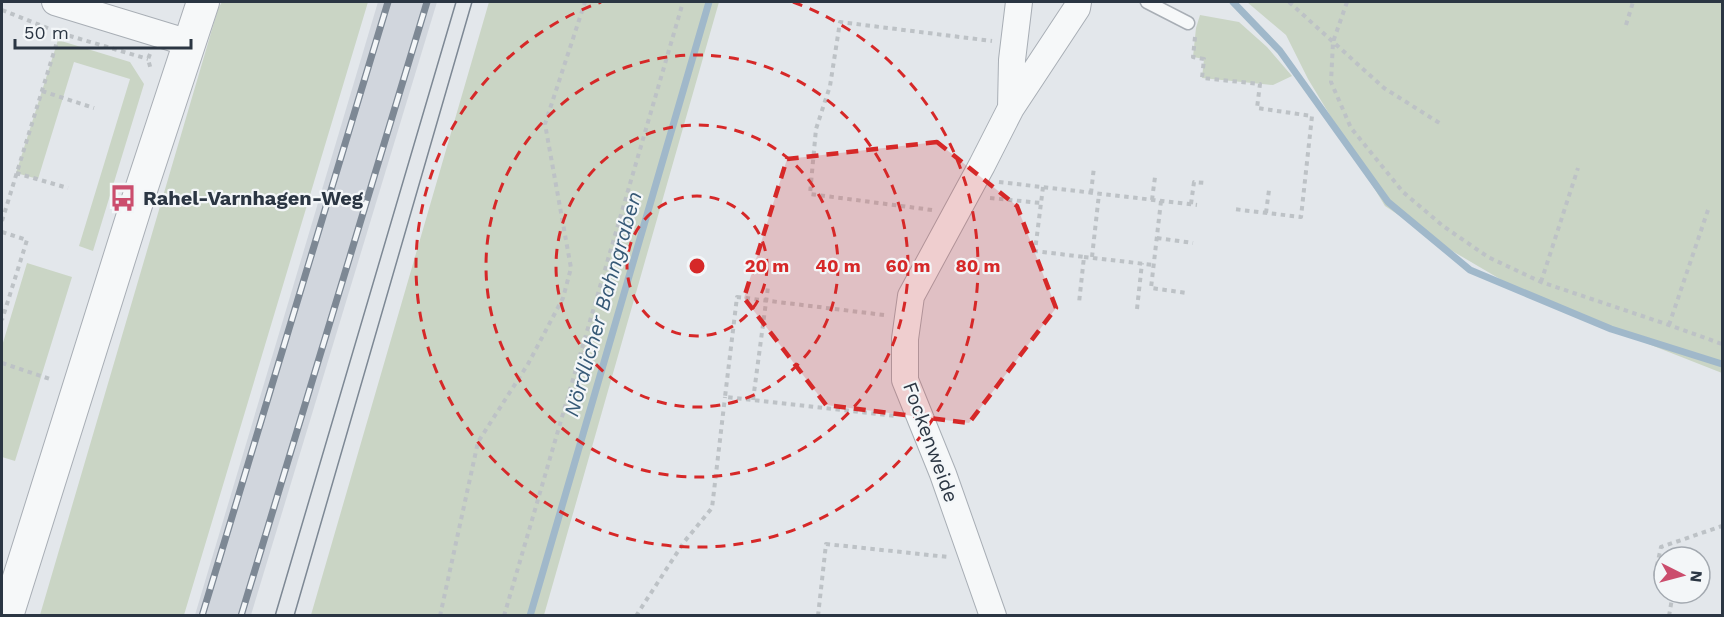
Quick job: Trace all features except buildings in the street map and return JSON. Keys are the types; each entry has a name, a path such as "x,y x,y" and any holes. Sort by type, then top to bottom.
{"street":[{"path":"7,615 202,2"},
{"name":"Fockenweide","path":"1011,108 1014,44 1019,2"},
{"name":"Fockenweide","path":"993,615 943,474 905,380 905,339 911,297 1011,108 1066,26 1078,2"},
{"path":"62,4 189,43"}],"lane":[{"path":"1147,2 1188,23"}],"path":[{"path":"440,615 478,442 528,364 563,298 571,268 545,124 585,2"},
{"path":"504,615 683,2"},
{"path":"1289,2 1384,88 1441,124"},
{"path":"1347,2 1333,42 1331,82 1351,128 1403,192 1443,226 1488,257 1541,282 1722,344"},
{"path":"1626,25 1633,2"},
{"path":"2,221 42,92 62,4"},
{"path":"956,213 810,194 816,129 830,86 840,22 1014,44"},
{"path":"1188,23 1196,28 1193,57 1204,59 1202,78 1260,84 1257,108 1312,116 1302,217 1233,209"},
{"path":"42,92 94,108"},
{"path":"1091,193 1094,167"},
{"path":"1541,282 1578,168"},
{"path":"16,173 68,188"},
{"path":"1152,200 1155,177"},
{"path":"974,179 1197,205"},
{"path":"1191,204 1194,182 1206,183"},
{"path":"1043,187 1035,251 1154,265"},
{"path":"1266,213 1269,190"},
{"path":"1092,257 1099,194"},
{"path":"999,199 1041,203"},
{"path":"1161,201 1151,288 1187,293"},
{"path":"1669,325 1708,210"},
{"path":"2,232 27,240 2,320"},
{"path":"1157,238 1193,243"},
{"path":"1079,303 1084,257"},
{"path":"1137,309 1142,264"},
{"path":"753,400 768,287"},
{"path":"636,615 684,542 712,508 737,297 908,318"},
{"path":"2,363 62,382"},
{"path":"725,397 920,419"},
{"path":"1667,545 1722,526"},
{"path":"818,615 826,544 973,560"}],"highlighted area":[{"path":"937,142 1017,206 1056,308 969,423 826,405 744,298 787,159"}],"shaded area":[{"path":"378,2 437,2 251,615 195,615"}],"green space":[{"path":"222,2 368,2 184,615 40,615 218,9"},
{"path":"489,2 719,2 544,615 311,615"},
{"path":"1247,2 1722,2 1722,373 1534,299 1454,252 1385,206 1308,79 1286,35"},
{"path":"1200,15 1239,22 1267,47 1292,76 1273,85 1202,78 1204,59 1193,57 1196,28"},
{"path":"58,40 130,62 144,84 93,251 79,246 130,79 74,62 38,179 16,173"},
{"path":"27,263 72,277 15,461 2,457 2,346"}],"waterway":[{"name":"Nördlicher Bahngraben","path":"530,616 709,2"},
{"path":"1233,2 1280,51 1388,202 1470,270 1611,329 1722,364"}],"tram line":[{"path":"275,616 456,2"},
{"path":"294,616 472,2"}],"railway":[{"path":"202,616 388,2"},
{"path":"241,616 427,2"}],"place":[{"name":"Rahel-Varnhagen-Weg","path":"123,198"}]}
